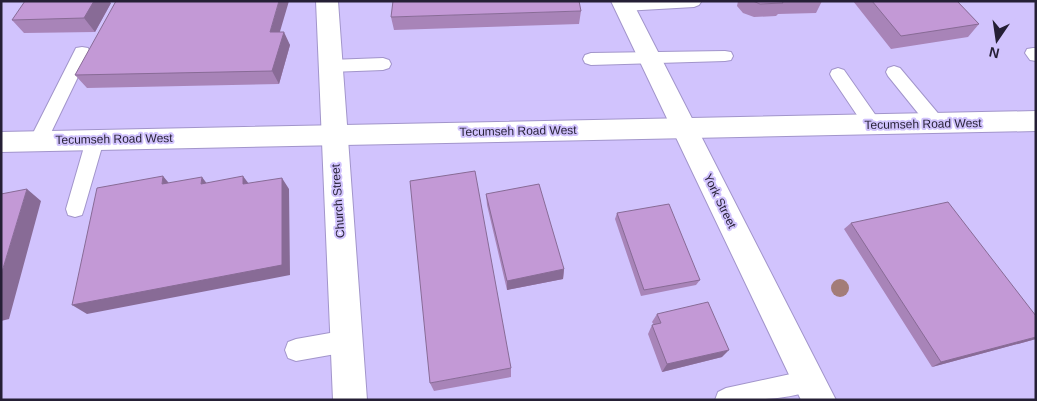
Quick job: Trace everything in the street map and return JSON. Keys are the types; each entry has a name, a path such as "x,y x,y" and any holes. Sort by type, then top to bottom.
{"main road":[{"name":"Church Street","path":"327,1 350,400"},
{"name":"York Street","path":"622,4 814,390"},
{"name":"Tecumseh Road West","path":"1,142 1036,121"}],"lane":[{"path":"622,4 694,2"},
{"path":"38,141 82,52"},
{"path":"592,58 725,56"},
{"path":"330,66 383,64"},
{"path":"894,72 936,124"},
{"path":"838,74 873,124"},
{"path":"75,209 95,140"},
{"path":"296,350 347,341"},
{"path":"726,400 814,390"}],"building":[{"path":"25,1 94,1 84,18 12,20"},
{"path":"116,1 279,1 270,32 284,32 272,71 75,75"},
{"path":"393,1 579,1 581,11 391,17"},
{"path":"753,1 782,1 783,3 760,4"},
{"path":"872,1 957,1 979,24 901,36"},
{"path":"475,171 511,368 430,383 410,181"},
{"path":"163,176 162,184 202,177 201,184 243,176 243,184 282,178 282,265 72,305 97,188"},
{"path":"539,184 564,269 507,281 486,194"},
{"path":"27,189 1,275 1,194"},
{"path":"948,202 1036,316 1036,337 941,362 851,223"},
{"path":"669,204 700,280 644,290 617,213"},
{"path":"708,302 729,350 667,364 652,325 661,323 657,314"}]}
